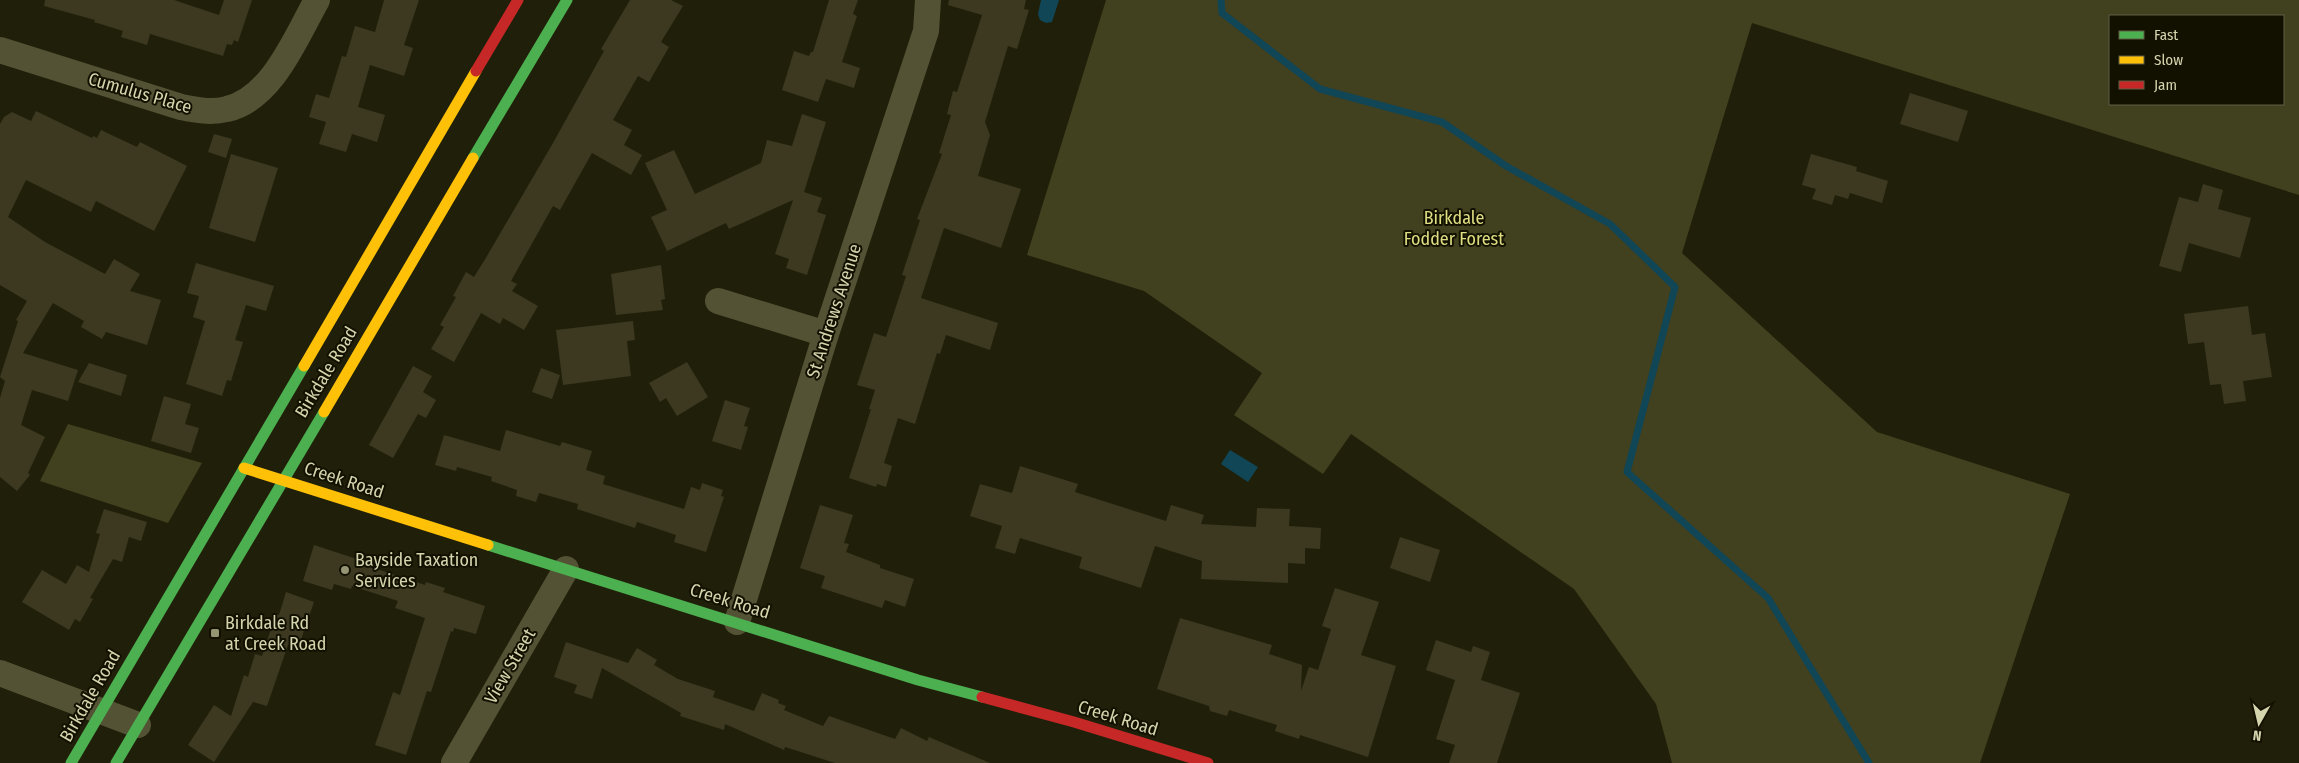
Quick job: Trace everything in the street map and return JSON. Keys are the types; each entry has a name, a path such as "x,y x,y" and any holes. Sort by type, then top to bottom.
{"main road":[{"name":"Birkdale Road","path":"71,763 518,0"},
{"name":"Birkdale Road","path":"116,763 566,0"},
{"name":"Creek Road","path":"244,468 918,680 1074,722 1208,763"}],"street":[{"name":"Cumulus Place","path":"0,50 181,107 206,111 228,109 250,99 271,80 317,0"},
{"name":"St Andrews Avenue","path":"738,622 826,334 926,31 928,0"},
{"path":"718,301 826,334"},
{"name":"View Street","path":"454,763 566,569"},
{"path":"0,673 138,725"}],"green space":[{"name":"Birkdale Fodder Forest","path":"1106,0 2299,0 2299,195 1752,23 1682,253 1877,432 2070,494 1980,763 1672,763 1656,704 1574,589 1351,434 1323,474 1234,415 1262,373 1144,291 1027,255"},
{"path":"68,424 202,463 168,523 40,481"}],"water":[{"path":"1041,0 1059,0 1052,22 1046,23 1040,20 1038,14"},
{"path":"1230,450 1258,467 1248,482 1221,464"}],"building":[{"path":"45,0 174,0 219,15 224,0 252,0 238,42 234,40 232,45 227,44 223,56 150,34 147,45 121,37 123,31 94,22 95,20 44,6"},
{"path":"384,0 419,0 404,45 413,48 404,76 370,65 358,107 385,115 377,142 352,134 346,152 319,144 326,122 309,117 316,94 329,98 342,56 346,57 355,26 375,32"},
{"path":"630,0 671,0 683,6 661,42 669,47 649,82 638,76 613,120 632,130 624,145 642,155 631,175 592,153 560,210 553,206 511,281 517,284 512,291 538,306 524,330 503,318 500,324 481,313 454,362 431,349 444,327 440,325 456,297 453,296 466,272 474,277 484,261 553,143 604,51 601,49"},
{"path":"829,0 858,0 853,14 857,16 842,62 860,68 854,88 826,79 818,102 782,90 794,51 809,56 813,52"},
{"path":"949,0 1026,0 1024,9 1029,10 1017,49 1008,46 985,122 990,135 978,176 1021,189 1001,248 944,228 921,298 998,323 990,350 946,335 940,354 937,353 915,424 898,418 884,463 892,466 886,487 877,484 876,487 849,478 871,409 869,409 875,390 857,385 874,333 886,337 906,276 902,275 920,220 917,219 942,154 939,153 951,115 947,114 953,91 957,92 982,15 948,5"},
{"path":"1910,93 1968,111 1958,142 1900,124"},
{"path":"36,111 92,138 93,136 97,138 101,130 137,147 140,142 187,166 154,231 96,201 91,212 26,180 8,217 45,242 105,274 114,259 140,274 130,291 161,300 147,345 106,332 102,339 81,327 84,321 53,303 23,353 78,370 68,401 32,390 21,425 45,437 28,473 30,475 17,491 0,477 0,398 5,381 0,377 18,321 16,320 27,301 0,285 0,124 4,117 12,112 31,121"},
{"path":"802,114 826,122 804,192 822,198 817,212 826,215 807,275 786,268 789,259 775,254 793,200 729,229 726,223 667,251 651,217 667,210 645,163 674,150 695,194 761,163 767,140 792,146"},
{"path":"214,134 232,139 226,158 208,152"},
{"path":"231,154 278,168 255,242 209,228"},
{"path":"1811,154 1857,167 1856,171 1888,181 1882,203 1850,193 1848,199 1835,195 1832,205 1812,199 1816,189 1802,185"},
{"path":"2203,184 2223,190 2218,209 2251,218 2240,258 2189,243 2181,272 2159,266 2179,197 2198,202"},
{"path":"196,263 274,286 266,311 246,305 235,340 243,342 231,381 227,380 222,396 186,384 205,321 193,317 199,296 187,293"},
{"path":"661,265 665,299 661,300 663,310 616,315 611,274"},
{"path":"2248,306 2252,335 2265,333 2272,377 2243,381 2246,401 2224,404 2221,384 2210,385 2204,342 2188,344 2184,314"},
{"path":"633,321 635,340 627,341 631,376 563,385 556,330"},
{"path":"687,362 708,397 677,416 666,398 660,402 649,383"},
{"path":"89,363 127,375 121,396 78,382"},
{"path":"413,366 432,376 423,392 436,400 426,418 418,414 393,458 369,445"},
{"path":"541,368 560,375 552,399 532,392"},
{"path":"164,396 191,404 185,424 199,428 191,453 151,441"},
{"path":"725,400 750,408 744,426 748,427 741,450 712,441"},
{"path":"506,430 560,446 562,442 592,451 586,470 605,476 603,484 684,509 691,487 700,490 702,483 723,490 721,496 724,497 706,552 674,542 676,535 637,522 635,528 577,509 578,504 539,493 536,502 516,496 517,490 491,481 492,477 457,467 456,471 435,465 444,435 500,451"},
{"path":"1020,466 1078,484 1075,492 1166,521 1171,505 1204,515 1201,524 1256,527 1257,508 1290,509 1289,526 1321,528 1320,549 1305,548 1305,564 1288,563 1288,583 1201,579 1202,561 1155,546 1141,588 1079,568 1082,557 1020,538 1015,554 995,548 1002,526 970,516 980,484 1012,493"},
{"path":"820,505 853,515 844,543 849,544 846,552 880,565 880,568 914,579 905,607 885,600 882,608 821,588 825,576 800,568"},
{"path":"104,509 147,522 141,541 129,537 122,562 113,559 90,598 93,599 80,622 75,619 69,630 22,602 42,570 66,584 77,565 89,572 100,534 96,533"},
{"path":"1400,537 1440,550 1430,582 1390,568"},
{"path":"314,545 360,560 359,563 425,585 426,582 445,588 443,592 485,606 476,634 454,628 453,632 451,631 431,692 427,691 406,755 375,745 393,692 400,695 425,618 395,608 398,601 352,586 351,589 334,584 332,590 303,581"},
{"path":"1335,588 1379,602 1361,655 1396,666 1368,757 1300,735 1299,739 1275,731 1277,725 1229,710 1227,716 1210,711 1209,706 1157,689 1180,618 1272,645 1269,654 1302,665 1301,691 1309,667 1318,670 1331,629 1322,626"},
{"path":"286,592 314,602 298,648 288,645 267,706 253,702 214,762 188,745 214,705 231,716 244,675 248,677 255,654 262,656 276,614 279,615"},
{"path":"1436,640 1471,652 1473,646 1490,652 1481,680 1520,693 1497,763 1449,763 1455,745 1436,739 1455,680 1426,670"},
{"path":"566,642 628,663 637,648 657,660 654,665 678,679 715,691 713,697 754,711 762,693 779,700 778,703 786,706 784,710 823,726 829,716 895,739 901,728 927,741 929,737 990,763 835,763 785,747 784,750 725,724 724,730 680,716 681,713 602,668 592,699 574,693 577,685 554,677"}],"waterway":[{"path":"1221,0 1222,13 1320,89 1442,122 1506,166 1610,224 1675,287 1627,472 1768,598 1869,763"}],"traffic: fast":[{"path":"473,158 567,0"},
{"path":"71,763 304,366"},
{"path":"116,763 324,412"},
{"path":"488,545 918,680 982,697"}],"traffic: slow":[{"path":"304,366 476,71"},
{"path":"324,412 473,158"},
{"path":"244,468 488,545"}],"traffic: jam":[{"path":"476,71 518,0"},
{"path":"982,697 1074,722 1208,763"}],"place":[{"name":"Bayside Taxation Services","path":"345,570"},
{"name":"Birkdale Rd at Creek Road","path":"215,633"}]}
